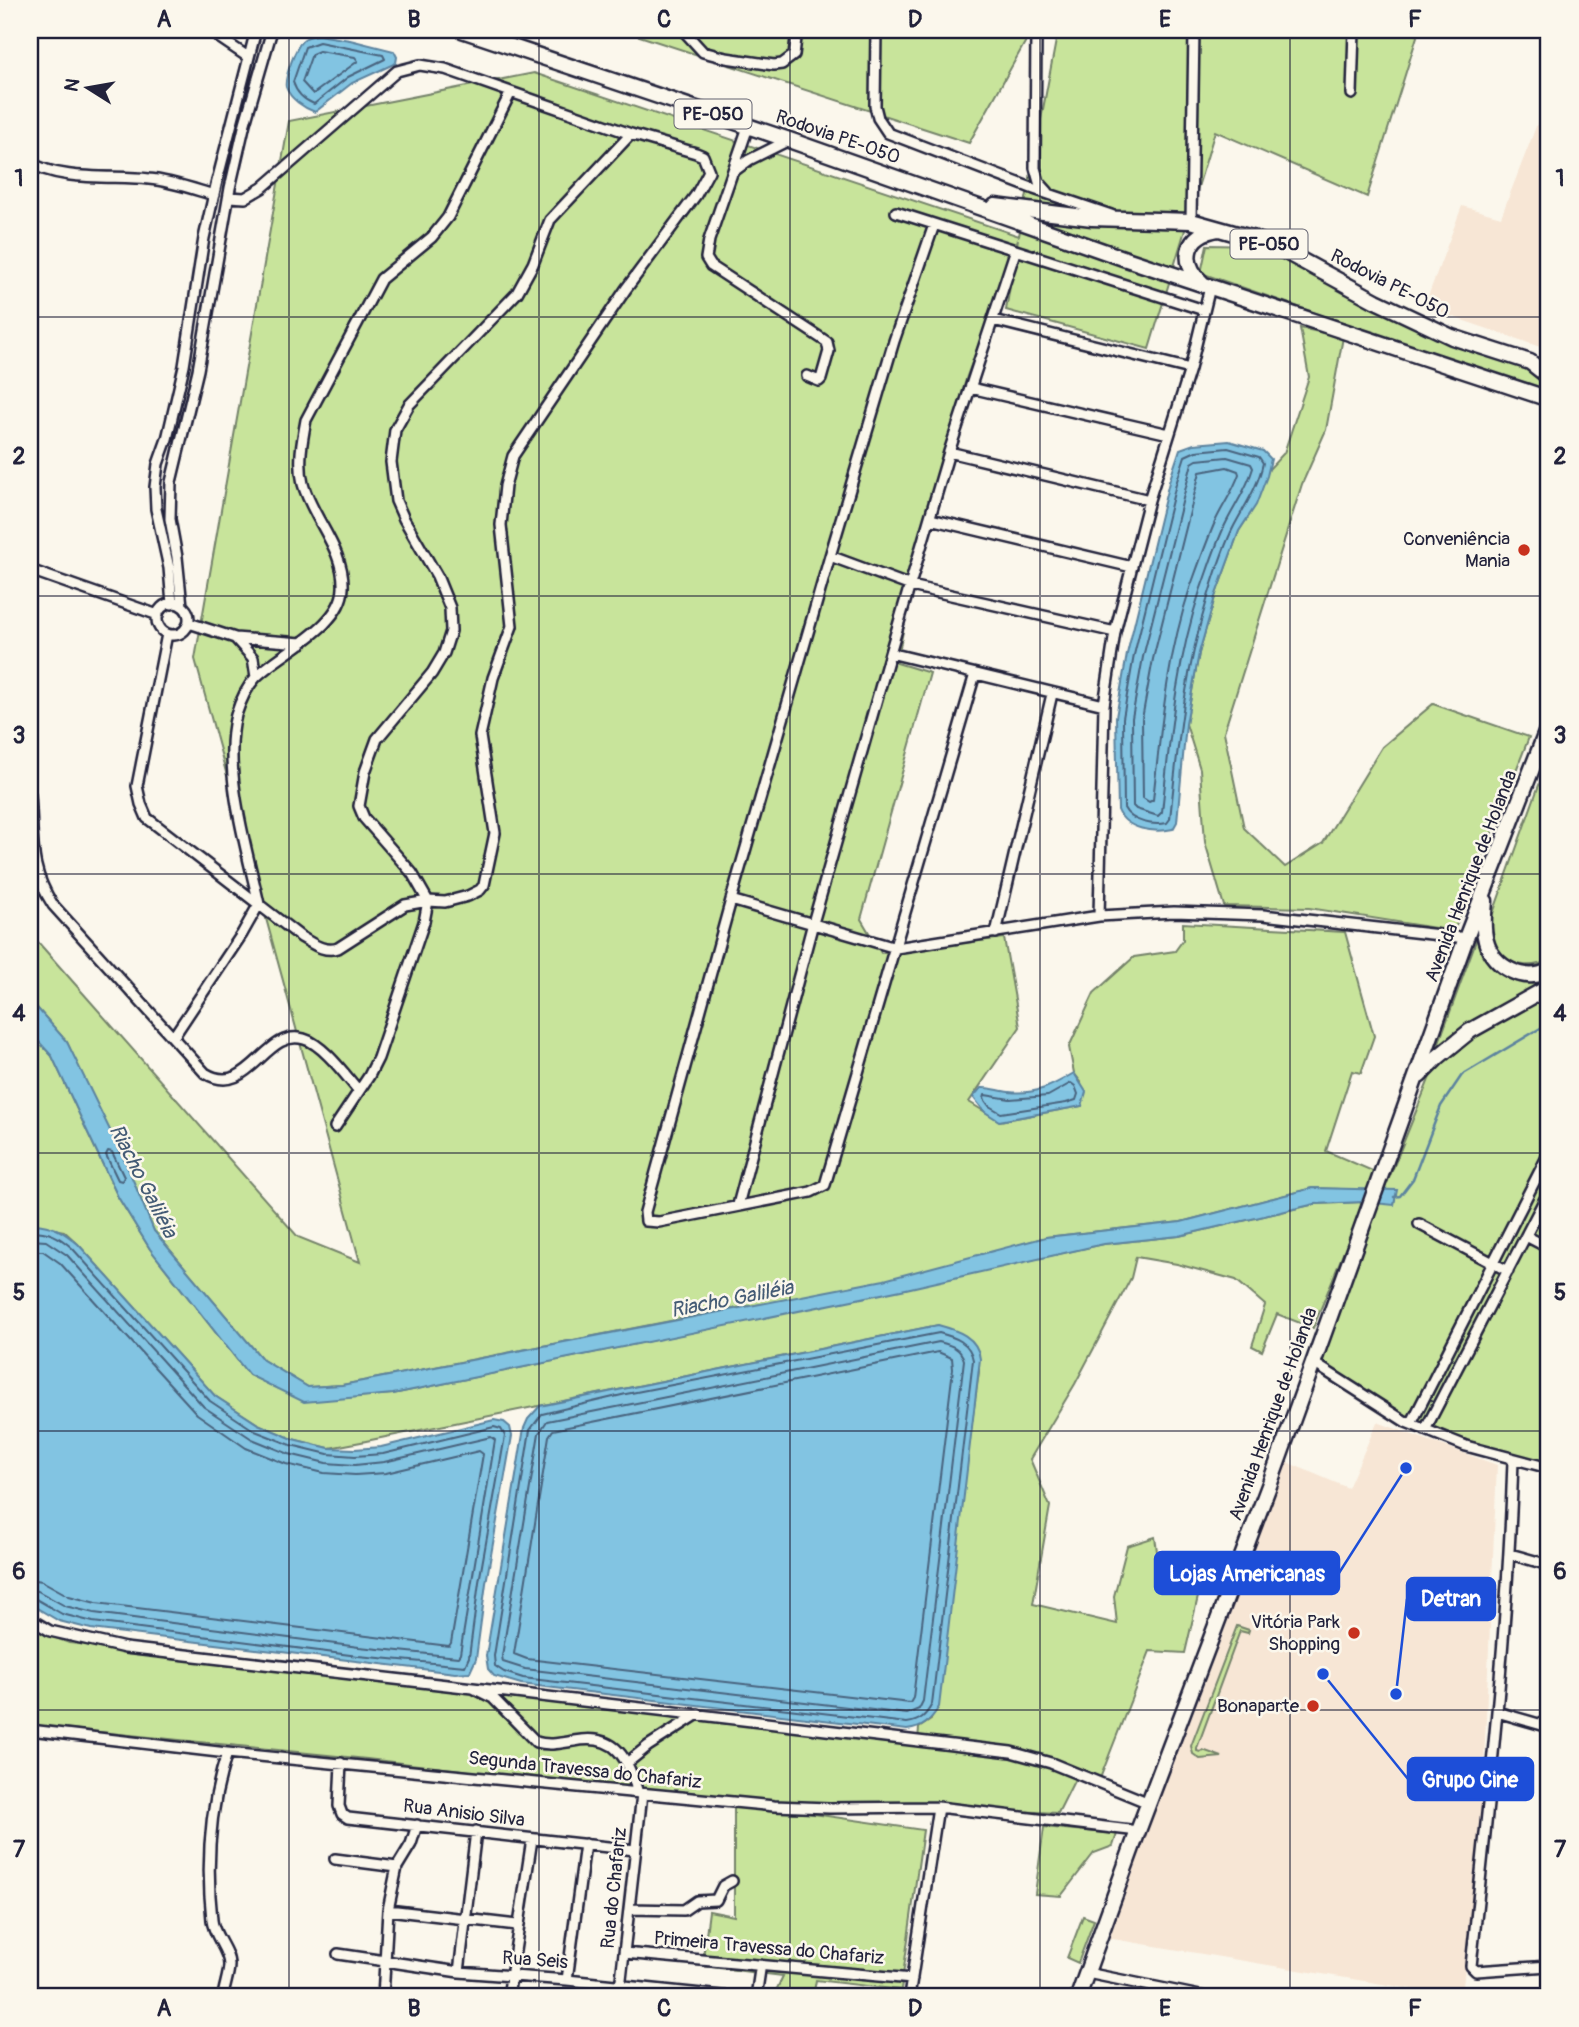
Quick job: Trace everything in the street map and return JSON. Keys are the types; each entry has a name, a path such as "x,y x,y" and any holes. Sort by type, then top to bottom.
{"main road":[{"name":"Rodovia PE-050","path":"462,30 1206,285 1549,399"},
{"name":"Rodovia PE-050","path":"962,202 1045,214 1191,221 1219,228 1284,251 1376,301 1452,337 1530,362 1549,377"},
{"path":"1206,285 1192,274 1188,262 1189,249 1196,238 1206,230 1219,228"},
{"path":"1530,362 1549,367"},
{"name":"Avenida Henrique de Holanda","path":"1079,1997 1138,1831 1270,1483 1466,938 1549,725"},
{"path":"1487,886 1484,928 1491,953 1503,966 1514,972 1525,975 1549,971"},
{"name":"Avenida Henrique de Holanda","path":"1415,1080 1470,1031 1549,987"}],"street":[{"path":"208,30 248,57"},
{"path":"172,604 169,568 156,509 158,464 167,439 184,366 204,238 256,30"},
{"path":"182,606 172,604 163,607 158,615 158,624 167,634 180,634 189,623 188,614 182,606 170,519 171,482 198,370 245,123 272,30"},
{"path":"683,30 703,52 774,65 782,64 794,55 797,30"},
{"path":"876,30 875,106 878,118 888,133 1118,217"},
{"path":"1036,30 1035,168 1038,182 1052,195"},
{"path":"1191,221 1194,30"},
{"path":"1352,94 1354,30"},
{"path":"252,43 266,48"},
{"path":"32,166 82,176 159,180 214,194 245,198 302,156 383,82 406,67 420,65 437,67 631,134 696,153 703,156 709,171 696,195 626,289 513,456 505,486 501,525 512,626 493,678 480,736 495,833 489,867 480,890 445,902 428,901 400,908 332,950 320,948 301,937 147,818 137,786 167,634"},
{"path":"174,1036 243,934 259,904 240,818 233,754 236,714 256,677 302,643 340,605 343,587 340,569 304,485 300,467 306,420 381,279 432,237 448,217 511,92"},
{"path":"748,127 707,246 708,263 827,342 830,351 821,379 818,381 807,376"},
{"path":"335,1127 369,1076 383,1046 424,922 428,901 412,873 365,818 359,806 365,772 377,739 432,673 444,653 451,631 450,608 437,576 396,500 391,462 395,430 409,405 517,293 533,264 550,220 631,134"},
{"path":"733,172 749,160 789,140"},
{"path":"214,194 229,197"},
{"path":"896,212 1204,310"},
{"path":"934,225 894,341 731,900 645,1217 649,1222 811,1192 825,1185 975,674"},
{"path":"738,1205 813,923 890,653 949,452 1016,252"},
{"path":"1099,916 1104,705 1115,632 1149,500 1190,369 1204,310 1206,285"},
{"path":"993,320 1190,369"},
{"path":"971,388 1169,434"},
{"path":"949,452 1149,500"},
{"path":"930,519 1132,567"},
{"path":"830,556 911,586 1115,632"},
{"path":"30,570 158,615"},
{"path":"189,623 236,638 302,643"},
{"path":"236,638 253,658 256,677"},
{"path":"890,653 1104,705"},
{"path":"996,933 1052,694"},
{"path":"30,795 35,872 41,887 53,905 205,1073 220,1080 233,1080 283,1041 304,1039 317,1045 359,1091"},
{"path":"731,900 895,948 1099,916 1174,912 1263,915 1466,938"},
{"path":"1411,1424 1549,1153"},
{"path":"1425,1430 1549,1191"},
{"path":"1419,1224 1508,1271"},
{"path":"1526,1236 1549,1248"},
{"path":"1454,1338 1469,1345"},
{"path":"1312,1362 1392,1415 1411,1424 1466,1446 1549,1468"},
{"path":"1513,1460 1510,1554 1472,1968 1476,1971 1549,1966"},
{"path":"1510,1554 1549,1565"},
{"path":"30,1619 50,1631 66,1636 125,1648 1011,1752 1062,1767 1149,1803"},
{"path":"473,1688 494,1698 536,1742 553,1744 595,1739 614,1746 627,1763 640,1793"},
{"path":"1497,1712 1549,1727"},
{"path":"627,1763 648,1745 698,1714"},
{"name":"Segunda Travessa do Chafariz","path":"30,1730 227,1753 774,1806 937,1807 1138,1831"},
{"path":"223,1997 230,1964 212,1924 211,1854 219,1778 227,1753"},
{"name":"Rua Anisio Silva","path":"341,1763 340,1806 343,1816 635,1850"},
{"name":"Rua do Chafariz","path":"619,1997 640,1793"},
{"path":"909,1997 937,1807"},
{"path":"383,1997 387,1910 397,1867 411,1844 417,1825"},
{"path":"459,1972 476,1831"},
{"path":"508,1997 532,1839"},
{"path":"567,1980 585,1844"},
{"path":"335,1859 397,1867"},
{"path":"629,1909 687,1909 697,1901 714,1901 724,1885 732,1881"},
{"path":"387,1910 517,1925"},
{"name":"Primeira Travessa do Chafariz","path":"624,1953 912,1979"},
{"name":"Rua Seis","path":"338,1954 459,1972 731,1997"},
{"path":"756,1997 760,1970"},
{"path":"1087,1973 1205,1997"}],"shaded area":[{"path":"1549,93 1549,350 1424,307 1462,206 1501,217"},
{"path":"1377,1422 1497,1465 1483,1785 1462,1997 1424,1997 1424,1991 1107,1938 1163,1777 1282,1460 1348,1488"}],"green space":[{"path":"621,30 1032,30 969,143"},
{"path":"1058,30 1419,30 1367,197 1215,131 1149,349 1006,310 1018,239 967,376 922,530 897,663 930,673 861,919 881,953 1004,938 1020,1027 969,1102 1000,1121 1082,1106 1081,1082 1074,1073 1069,1047 1094,993 1134,957 1175,951 1183,940 1183,923 1345,932 1374,1036 1361,1073 1352,1071 1326,1151 1375,1172 1368,1190 1312,1188 1181,1222 1046,1237 879,1286 742,1307 342,1385 308,1387 263,1360 154,1231 67,1042 30,1000 30,933 298,1237 360,1262 195,659 289,121 534,73 1019,236"},
{"path":"1207,245 1260,246 1409,324 1466,349 1549,374 1549,394 1201,273"},
{"path":"1300,328 1343,337 1326,430 1302,484 1224,732 1244,828 1285,867 1323,843 1382,747 1433,704 1529,737 1454,931 1309,908 1224,906 1205,842 1200,769 1186,724 1199,653 1215,597 1239,531 1250,514 1269,469 1284,453 1309,377"},
{"path":"1549,757 1549,961 1525,965 1506,959 1499,952 1491,932 1491,919"},
{"path":"1477,938 1488,960 1505,976 1526,984 1549,977 1549,981 1454,1033 1438,1045"},
{"path":"1549,986 1549,1472 1464,1447 1404,1422 1315,1361 1438,1057"},
{"path":"30,1032 52,1056 118,1197 150,1249 249,1375 304,1401 393,1394 1104,1244 1179,1236 1315,1204 1364,1202 1313,1328 1277,1314 1262,1351 1252,1346 1265,1305 1236,1280 1177,1264 1136,1257 1131,1278 1075,1384 1030,1459 1050,1506 1033,1604 1117,1624 1114,1596 1127,1546 1155,1537 1160,1572 1200,1588 1185,1653 1150,1651 1099,1781 1078,1773 1058,1813 921,1807 753,1805 923,1830 901,1990 816,1980 813,1997 773,1997 783,1976 702,1966 709,1911 734,1916 734,1802 367,1759 30,1725 30,1628 69,1643 918,1740 919,1728 931,1720 979,1372 979,1352 938,1325 329,1448 292,1439 258,1424 215,1396 64,1231 30,1225"},
{"path":"1237,1626 1249,1630 1248,1633 1240,1631 1197,1748 1197,1751 1203,1750 1222,1757 1200,1759 1193,1754 1191,1746"},
{"path":"1044,1827 1117,1834 1113,1846 1094,1853 1061,1896 1035,1894"},
{"path":"1083,1916 1094,1920 1078,1963 1067,1958"}],"water":[{"path":"318,35 394,51 396,63 352,83 315,112 294,99 286,83 291,62 300,43 306,38"},
{"path":"1229,441 1263,451 1271,459 1256,505 1239,531 1215,597 1199,653 1186,724 1177,822 1173,829 1158,831 1141,828 1127,822 1118,810 1116,717 1127,654 1169,482 1180,449 1194,444"},
{"path":"30,1000 67,1042 126,1163 154,1231 263,1360 308,1387 342,1385 884,1280 1046,1237 1181,1222 1312,1188 1397,1190 1394,1205 1364,1202 1315,1204 1179,1236 1104,1244 906,1289 393,1394 304,1402 249,1375 150,1249 118,1197 52,1056 30,1032"},
{"path":"1074,1073 1086,1092 1082,1106 999,1121 985,1112 973,1097 981,1088 1019,1093 1036,1091"},
{"path":"30,1225 57,1230 78,1244 215,1396 258,1424 293,1439 329,1448 355,1449 381,1447 494,1420 504,1422 510,1427 512,1436 486,1583 476,1659 470,1672 455,1673 91,1629 59,1621 30,1604"},
{"path":"938,1325 959,1332 971,1340 980,1359 939,1707 926,1723 907,1730 521,1684 494,1676 488,1669 486,1656 524,1428 540,1406"}],"waterway":[{"name":"Riacho Galiléia","path":"1394,1197 1400,1196 1413,1179 1441,1106 1462,1075 1549,1023"}],"place":[{"name":"Conveniência Mania","path":"1524,550"},
{"name":"Lojas Americanas","path":"1406,1468"},
{"name":"Vitória Park Shopping","path":"1354,1633"},
{"name":"Grupo Cine","path":"1323,1674"},
{"name":"Detran","path":"1396,1694"},
{"name":"Bonaparte","path":"1313,1706"}]}
